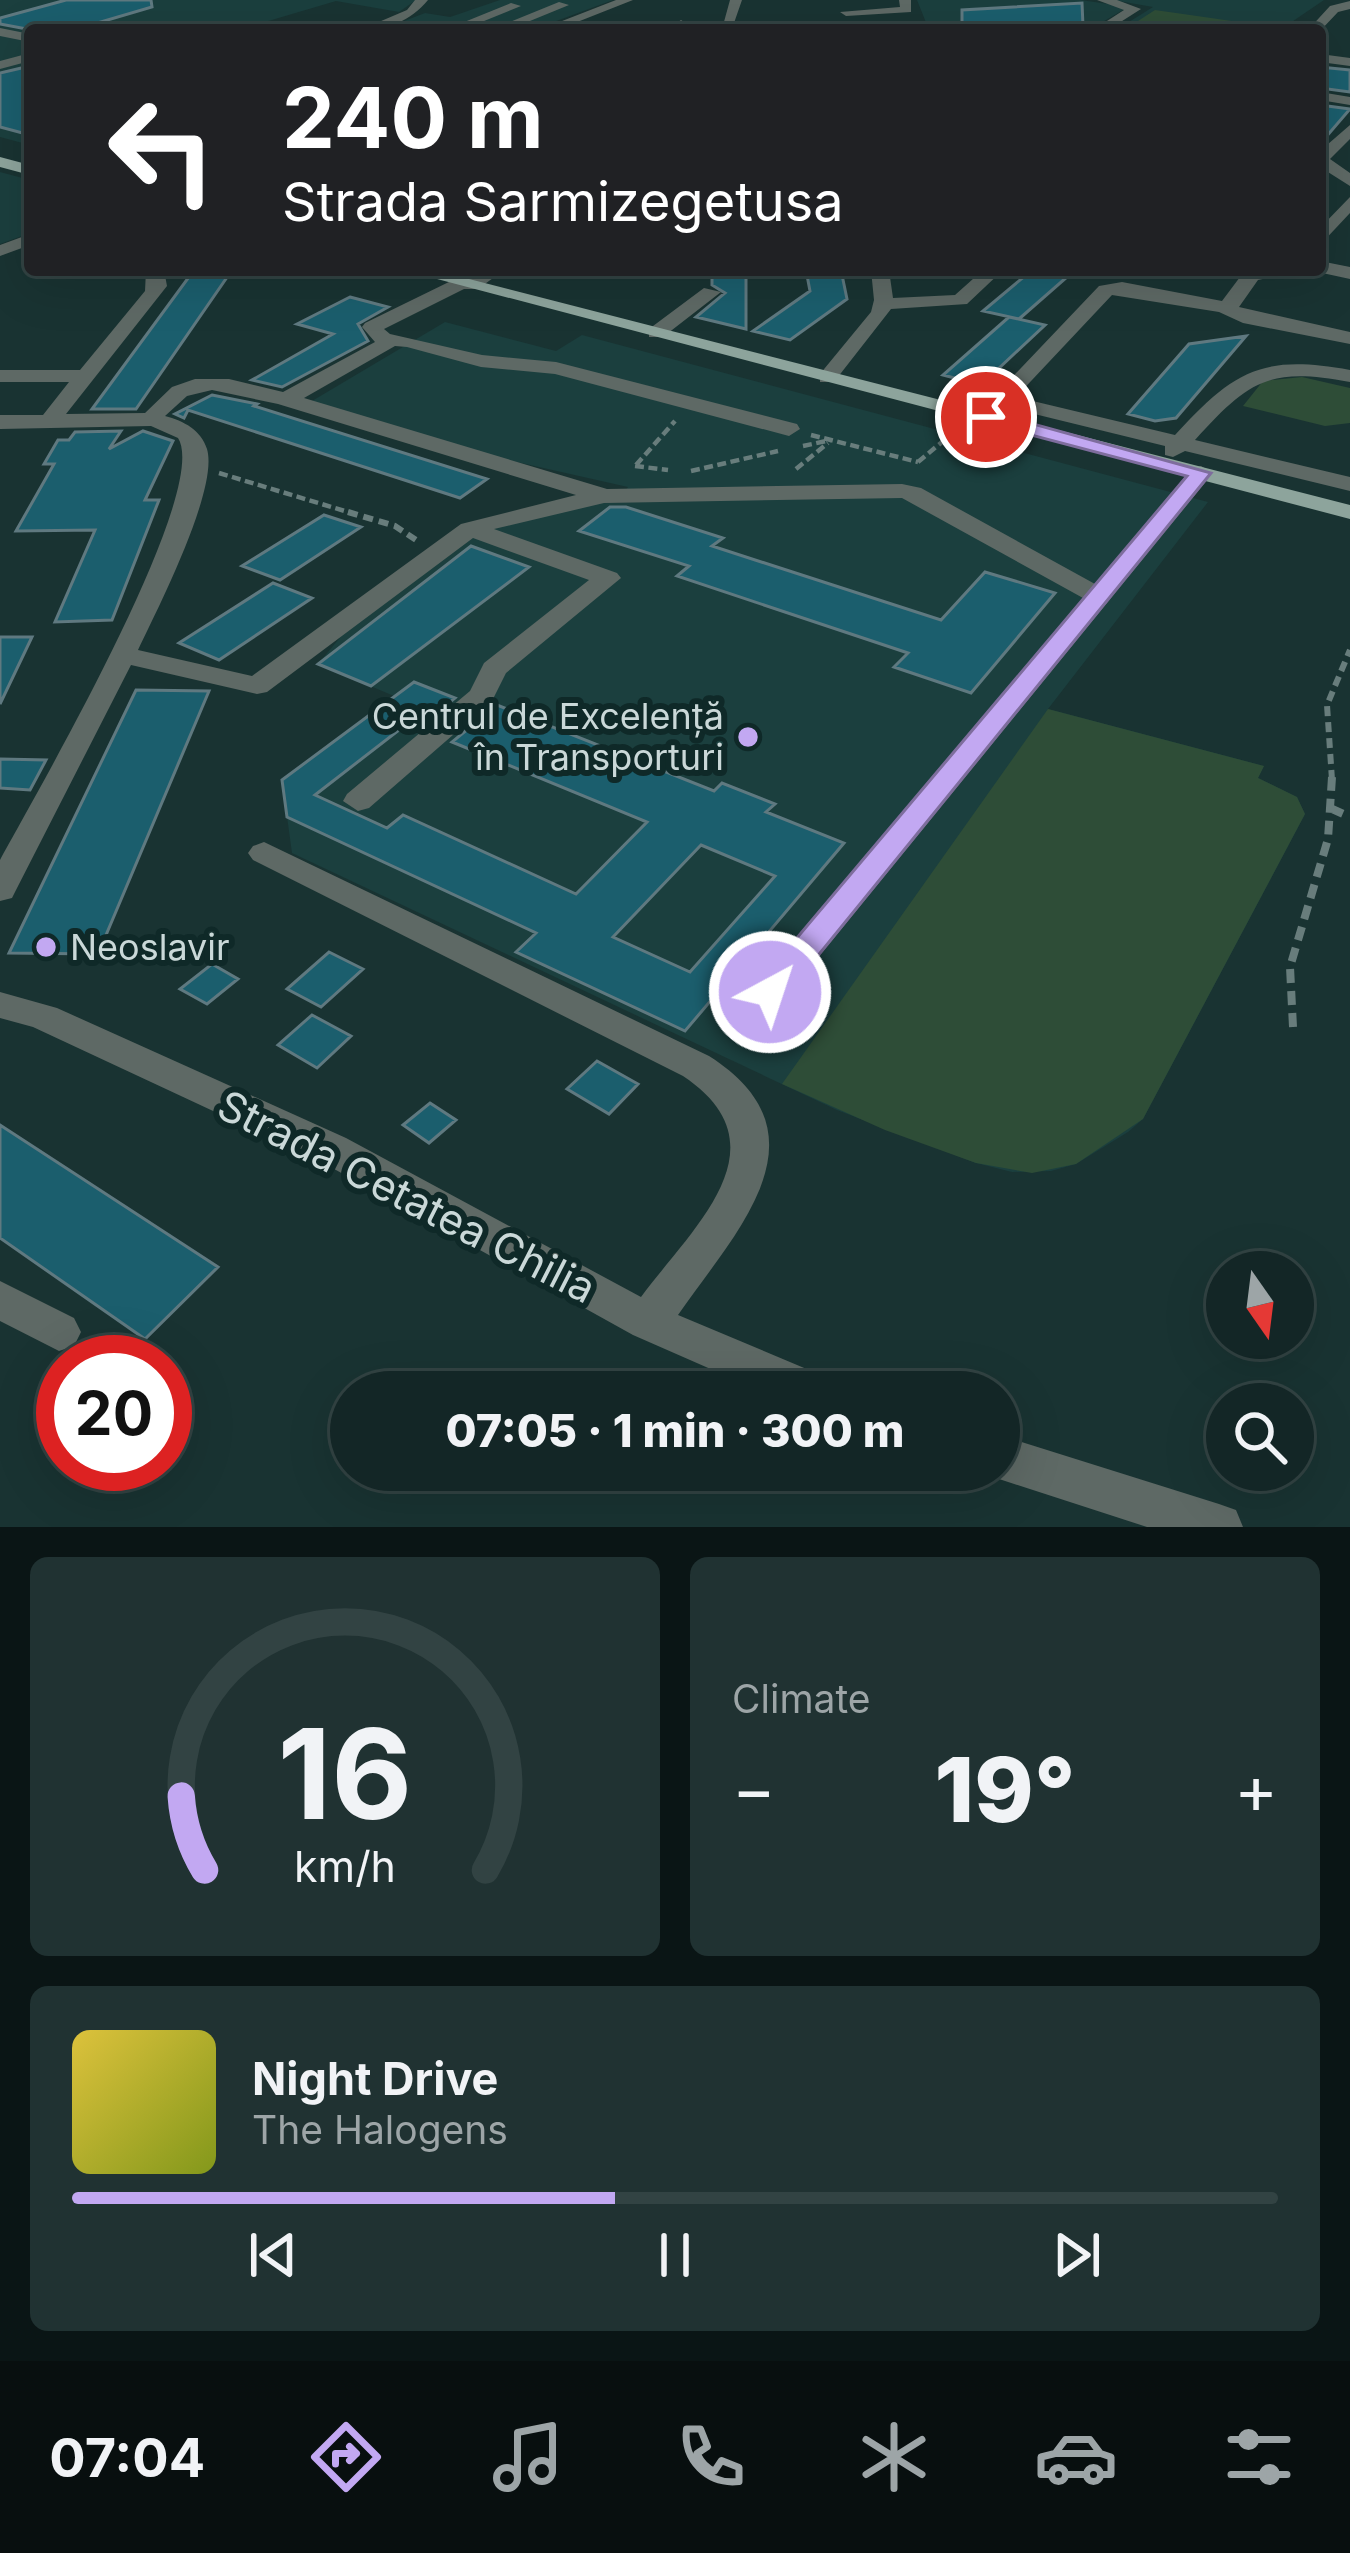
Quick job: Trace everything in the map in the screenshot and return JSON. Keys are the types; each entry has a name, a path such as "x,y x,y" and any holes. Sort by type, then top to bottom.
{"main road":[{"path":"455,279 827,378 994,408 1161,463 1350,512"}],"street":[{"path":"383,24 411,13 422,0"},
{"path":"466,24 531,0"},
{"path":"512,24 575,0"},
{"path":"542,24 607,0"},
{"path":"561,24 627,0"},
{"path":"845,6 902,11 907,9 905,0"},
{"path":"1103,0 1135,9 1109,24"},
{"path":"1320,24 1334,9 1350,5"},
{"path":"372,14 394,20"},
{"path":"1326,154 1350,130"},
{"path":"1326,168 1346,193 1326,229"},
{"path":"50,422 153,294 156,276"},
{"path":"827,378 850,355 884,304 881,276"},
{"path":"884,304 960,300 987,276"},
{"path":"1225,307 1237,300 1250,276"},
{"path":"387,340 372,327 455,279"},
{"path":"994,408 1106,290 1123,288 1225,307 1243,317 1350,338"},
{"path":"656,333 711,292"},
{"path":"286,399 387,340 408,341 481,362 556,368 789,429"},
{"path":"1161,463 1252,374 1307,368 1350,376"},
{"path":"0,376 86,376"},
{"path":"163,421 166,396 195,385 229,384 611,493"},
{"path":"994,408 1181,441 1350,484"},
{"path":"0,422 163,421 188,436 197,453 198,471 181,524 122,655 0,890"},
{"path":"770,992 1201,473"},
{"path":"122,655 257,686 470,529 611,493 884,491 921,495 1101,598"},
{"path":"358,801 482,695 494,669 608,578 470,529"},
{"path":"264,853 720,1079 742,1106 754,1136 752,1168 742,1191 648,1322"},
{"name":"Strada Cetatea Chilia","path":"0,1005 44,1017 332,1149 648,1322 763,1371"},
{"path":"0,1299 59,1332"},
{"path":"1020,1464 1219,1527"}],"path":[{"path":"611,493 690,403"},
{"path":"884,491 962,425"},
{"path":"789,429 918,462"},
{"path":"611,493 831,440"},
{"path":"779,482 831,440"},
{"path":"198,471 225,473 395,526 437,553"},
{"path":"1293,1027 1290,967 1328,839 1327,705 1350,650"},
{"path":"1330,808 1350,817"}],"shaded area":[{"path":"0,0 416,0 399,12 336,1 258,24 24,24 24,143 0,137"},
{"path":"500,0 613,0 548,24 397,24 425,13 450,17"},
{"path":"917,0 1081,0 1128,7 1099,24 927,24"},
{"path":"1113,0 1324,0 1289,24 1126,24 1153,7"},
{"path":"0,172 24,178 24,235 0,244"},
{"name":"Centrul de Excelență în Transporturi","path":"445,322 556,351 582,335 1208,502 1048,709 1264,766 1258,778 1297,797 1305,814 1143,1119 1128,1132 1076,1164 1051,1171 1012,1172 976,1163 837,1110 292,853 282,780 394,696 318,664 358,616 487,528 622,496 628,487 442,445 312,401"}],"green space":[{"path":"1155,10 1253,24 1133,24"},
{"path":"1302,377 1350,388 1350,423 1325,426 1243,406 1263,381"},
{"path":"1048,709 1264,766 1258,778 1297,797 1305,814 1143,1119 1076,1164 1032,1173 976,1163 885,1130 782,1084"}],"building":[{"path":"66,0 151,0 152,7 94,24 24,24 24,28 0,24 0,18"},
{"path":"1082,3 1083,24 962,24 962,10"},
{"path":"24,67 24,133 0,127 0,73"},
{"path":"1326,68 1350,70 1350,92 1326,89"},
{"path":"1326,106 1350,109 1326,137"},
{"path":"190,276 228,276 136,409 92,409"},
{"path":"712,276 746,276 746,329 696,317 725,293 712,285"},
{"path":"807,276 842,276 847,299 790,340 753,331 810,291"},
{"path":"1025,276 1068,276 1019,319 983,311"},
{"path":"350,297 388,307 358,324 368,341 282,387 252,380 333,334 297,324"},
{"path":"1009,317 1045,325 981,385 943,375"},
{"path":"1246,336 1176,418 1155,421 1128,414 1189,344"},
{"path":"212,395 257,404 254,406 487,479 460,498 188,410 184,418 175,414"},
{"path":"121,431 109,449 143,431 173,441 145,500 159,500 112,620 55,622 95,530 16,531 54,464 44,464 58,440 69,440 75,432"},
{"path":"610,507 626,507 723,538 712,546 941,620 985,572 1055,593 971,693 894,667 908,653 677,576 689,566 579,531"},
{"path":"324,515 361,527 280,580 242,566"},
{"path":"471,546 529,567 371,686 318,664"},
{"path":"273,583 312,598 219,660 179,643"},
{"path":"0,637 32,637 0,704"},
{"path":"414,682 455,698 419,728 408,723 315,795 387,828 403,815 576,894 647,822 452,742 497,705 714,791 722,783 775,804 766,812 844,843 685,1031 516,952 536,933 287,817 282,780","holes":["701,845 775,876 690,972 613,937"]},
{"path":"136,690 209,691 98,954 9,953"},
{"path":"0,759 46,760 30,790 0,788"},
{"path":"329,952 363,969 321,1007 287,989"},
{"path":"212,964 238,979 207,1004 180,989"},
{"path":"312,1015 351,1036 317,1068 278,1045"},
{"path":"597,1061 638,1084 609,1114 567,1089"},
{"path":"430,1103 456,1120 429,1143 403,1125"},
{"path":"0,1125 218,1267 149,1335 139,1335 0,1238"}],"place":[{"name":"Centrul de Excelență în Transporturi","path":"748,737"},
{"name":"Neoslavir","path":"46,947"}],"route":[{"path":"770,992 1201,473 986,417"}]}
